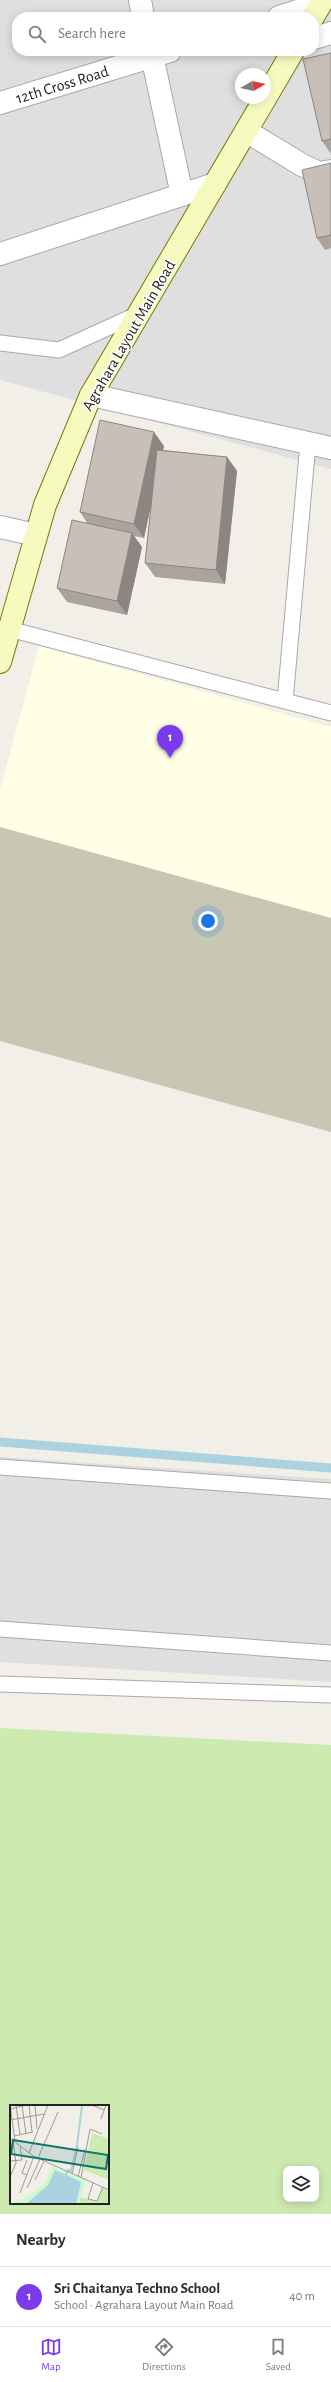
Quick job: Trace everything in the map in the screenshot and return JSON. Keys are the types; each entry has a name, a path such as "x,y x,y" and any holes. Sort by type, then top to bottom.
{"street":[{"path":"140,0 142,12"},
{"path":"299,12 319,7"},
{"path":"319,37 331,33"},
{"name":"12th Cross Road","path":"0,103 149,56"},
{"path":"159,56 182,195"},
{"name":"Agrahara Layout Main Road","path":"0,662 44,505 91,395 290,56"},
{"path":"246,131 302,165 319,172 331,171"},
{"path":"0,254 215,184"},
{"path":"91,395 331,448"},
{"path":"0,527 36,535"}],"lane":[{"path":"0,343 59,350 138,314"},
{"path":"285,701 308,443"},
{"path":"9,629 331,713"},
{"path":"0,1468 331,1492"},
{"path":"0,1629 331,1653"},
{"path":"0,1684 331,1695"}],"shaded area":[{"path":"0,0 331,0 331,469 0,380"},
{"path":"39,646 331,727 331,918 0,827 0,790"},
{"path":"0,827 331,918 331,1132 0,1041"},
{"path":"0,1457 331,1479 331,1682 0,1662"}],"green space":[{"path":"0,1728 331,1745 331,2214 0,2214"}],"building":[{"path":"331,53 331,139 322,141 303,59"},
{"path":"331,163 331,235 317,238 302,170"},
{"path":"100,420 154,432 134,524 80,512"},
{"path":"157,450 227,457 216,570 145,563"},
{"path":"72,520 132,533 117,601 57,588"}],"waterway":[{"path":"0,1442 331,1468"}],"place":[{"name":"Sri Chaitanya Techno School","path":"170,758"}]}
